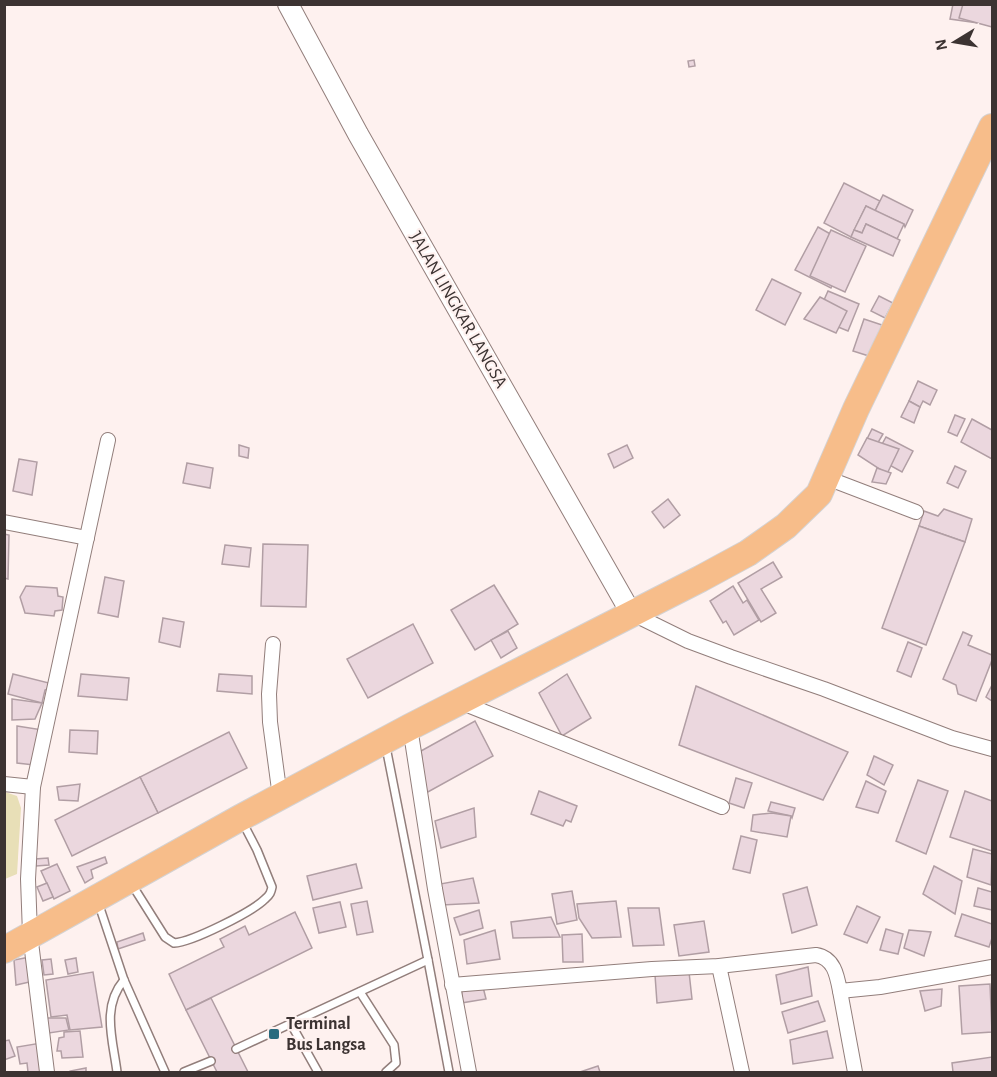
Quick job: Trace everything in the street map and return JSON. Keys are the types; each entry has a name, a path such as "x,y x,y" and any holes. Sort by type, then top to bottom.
{"highway":[{"path":"4,950 240,818 700,579 769,540 819,494 856,409 993,127"}],"street":[{"name":"JALAN LINGKAR LANGSA","path":"288,4 358,134 631,613"},
{"path":"47,1072 30,934 28,879 33,787 108,440"},
{"path":"827,477 916,512"},
{"path":"4,522 87,538"},
{"path":"631,613 688,641 730,657 824,689 952,738 993,749"},
{"path":"273,644 269,694 270,722 280,797"},
{"path":"460,702 722,807"},
{"path":"410,728 452,985 469,1072"},
{"path":"4,784 33,787"},
{"path":"452,985 719,966 819,955 832,964 840,991 855,1072"},
{"path":"719,966 742,1072"},
{"path":"840,991 880,987 993,967"}],"lane":[{"path":"385,742 449,1072"},
{"path":"129,880 160,929 171,942 188,941 244,913 268,897 272,887 257,850 240,818"},
{"path":"97,897 124,980 165,1072"},
{"path":"236,1049 428,960"},
{"path":"117,1072 110,1018 111,1003 114,994 124,980"},
{"path":"360,992 394,1045 396,1063 386,1072"},
{"path":"291,1024 318,1072"},
{"path":"184,1072 211,1060"}],"shaded area":[{"path":"5,792 17,796 21,808 17,874 5,879"}],"building":[{"path":"953,4 992,4 992,25 950,19"},
{"path":"963,4 992,4 992,27 959,18"},
{"path":"694,60 695,66 689,67 688,61"},
{"path":"844,183 880,201 875,211 866,206 851,237 824,223"},
{"path":"883,195 913,210 905,227 904,224 875,211"},
{"path":"866,206 904,224 897,239 866,224 862,233 854,230"},
{"path":"866,224 900,240 893,256 851,237 854,230 862,233"},
{"path":"818,227 850,245 831,288 795,270"},
{"path":"831,230 866,246 845,292 810,276"},
{"path":"772,279 801,293 785,325 756,310"},
{"path":"828,291 859,304 848,331 816,318"},
{"path":"879,296 893,303 885,318 871,311"},
{"path":"820,297 847,311 836,333 804,319"},
{"path":"864,319 882,325 872,357 853,351"},
{"path":"918,381 937,390 930,405 923,401 920,407 909,401"},
{"path":"909,401 920,407 914,423 901,417"},
{"path":"955,415 965,419 957,436 948,432"},
{"path":"972,419 992,430 992,459 961,442"},
{"path":"872,429 883,434 876,446 866,441"},
{"path":"886,437 913,451 902,472 875,457"},
{"path":"867,438 899,449 887,474 858,455"},
{"path":"239,445 249,448 248,458 239,456"},
{"path":"627,445 633,458 614,468 608,454"},
{"path":"19,459 37,462 32,495 13,491"},
{"path":"187,463 213,468 210,488 183,483"},
{"path":"955,466 966,471 958,488 947,483"},
{"path":"877,468 891,473 886,484 872,482"},
{"path":"668,499 680,515 664,528 652,512"},
{"path":"944,509 972,519 965,542 919,526 924,511 938,516"},
{"path":"919,526 965,542 926,645 882,628"},
{"path":"4,534 9,535 8,579 4,578"},
{"path":"263,544 308,545 306,607 261,606"},
{"path":"225,545 251,548 249,567 222,564"},
{"path":"773,562 782,577 761,589 776,613 761,622 738,583"},
{"path":"105,577 124,581 118,617 98,613"},
{"path":"494,585 518,624 475,650 451,610"},
{"path":"26,586 57,588 58,596 63,597 62,610 55,611 54,616 25,613 20,597"},
{"path":"733,586 743,603 747,600 759,620 734,635 726,621 723,623 710,601"},
{"path":"163,618 184,622 180,647 159,642"},
{"path":"413,624 433,663 368,698 347,659"},
{"path":"508,631 517,648 501,658 491,640"},
{"path":"963,632 972,636 968,645 992,655 976,701 958,694 956,685 943,679"},
{"path":"908,642 922,648 911,677 897,671"},
{"path":"13,674 49,683 50,688 45,690 42,703 8,694"},
{"path":"81,674 129,678 127,700 78,696"},
{"path":"219,674 252,676 252,694 217,691"},
{"path":"567,674 591,718 562,736 539,693"},
{"path":"992,685 992,701 986,697"},
{"path":"696,686 848,752 823,800 679,745"},
{"path":"12,699 42,703 35,719 12,720"},
{"path":"475,721 493,756 426,793 421,751"},
{"path":"17,726 43,730 39,744 35,745 34,765 17,763"},
{"path":"70,730 98,731 97,754 69,752"},
{"path":"229,732 247,768 158,813 140,777"},
{"path":"874,756 893,765 884,785 867,775"},
{"path":"140,777 158,813 72,856 55,820"},
{"path":"736,778 752,783 744,808 729,803"},
{"path":"918,780 948,791 926,854 896,841"},
{"path":"866,781 886,791 878,813 856,807"},
{"path":"80,784 78,801 59,800 57,787"},
{"path":"539,791 577,806 571,822 566,820 563,826 531,814"},
{"path":"965,791 992,801 992,851 950,837"},
{"path":"771,802 795,808 792,818 768,811"},
{"path":"474,808 476,837 441,848 435,821"},
{"path":"772,813 791,816 787,837 751,831 753,815"},
{"path":"741,836 757,840 750,873 733,869"},
{"path":"973,849 992,854 991,885 967,877"},
{"path":"105,857 107,863 91,870 93,878 85,883 77,867"},
{"path":"48,858 49,865 36,866 35,859"},
{"path":"57,864 70,891 54,899 41,871"},
{"path":"356,864 362,888 313,900 307,876"},
{"path":"934,866 962,881 955,914 923,894"},
{"path":"473,878 479,903 442,905 440,884"},
{"path":"47,883 53,897 43,901 37,887"},
{"path":"807,887 817,925 792,933 783,894"},
{"path":"978,888 992,892 992,910 974,906"},
{"path":"572,891 577,920 557,924 552,894"},
{"path":"367,901 373,932 357,935 351,904"},
{"path":"616,901 621,937 592,938 579,918 577,904"},
{"path":"340,902 346,927 319,933 313,908"},
{"path":"857,906 880,917 867,943 844,934"},
{"path":"628,908 659,908 664,945 633,946"},
{"path":"479,910 483,928 460,935 454,918"},
{"path":"295,912 312,948 186,1010 169,974 224,947 220,939 245,926 249,935"},
{"path":"962,914 992,924 992,938 989,947 955,936"},
{"path":"551,917 560,937 513,938 511,922"},
{"path":"704,921 709,952 679,956 674,925"},
{"path":"886,929 903,934 898,954 880,950"},
{"path":"495,930 500,959 467,964 464,940"},
{"path":"909,930 931,932 924,956 904,948"},
{"path":"143,933 145,940 118,949 117,942"},
{"path":"582,934 583,962 563,962 562,935"},
{"path":"30,957 34,981 16,985 14,960"},
{"path":"76,958 78,972 68,974 65,960"},
{"path":"51,959 53,974 44,975 42,960"},
{"path":"808,967 812,996 781,1004 776,975"},
{"path":"93,972 102,1027 70,1030 67,1015 51,1017 46,980"},
{"path":"689,972 692,999 657,1003 655,975"},
{"path":"990,984 992,1032 962,1034 959,986"},
{"path":"483,987 486,999 461,1003 462,990"},
{"path":"942,989 941,1006 925,1011 920,991"},
{"path":"211,998 248,1072 217,1072 186,1010"},
{"path":"818,1001 825,1021 788,1033 782,1012"},
{"path":"66,1018 69,1030 49,1033 46,1020"},
{"path":"80,1031 83,1057 62,1058 61,1051 57,1051 59,1038 64,1037 64,1032"},
{"path":"827,1031 833,1058 793,1064 790,1040"},
{"path":"9,1040 15,1056 4,1060 4,1041"},
{"path":"41,1043 45,1072 28,1072 27,1063 20,1064 17,1047"},
{"path":"992,1057 992,1072 953,1072 952,1063"},
{"path":"598,1066 600,1072 580,1072"},
{"path":"86,1068 86,1072 70,1072 70,1071"}],"place":[{"name":"Terminal Bus Langsa","path":"274,1034"}]}
